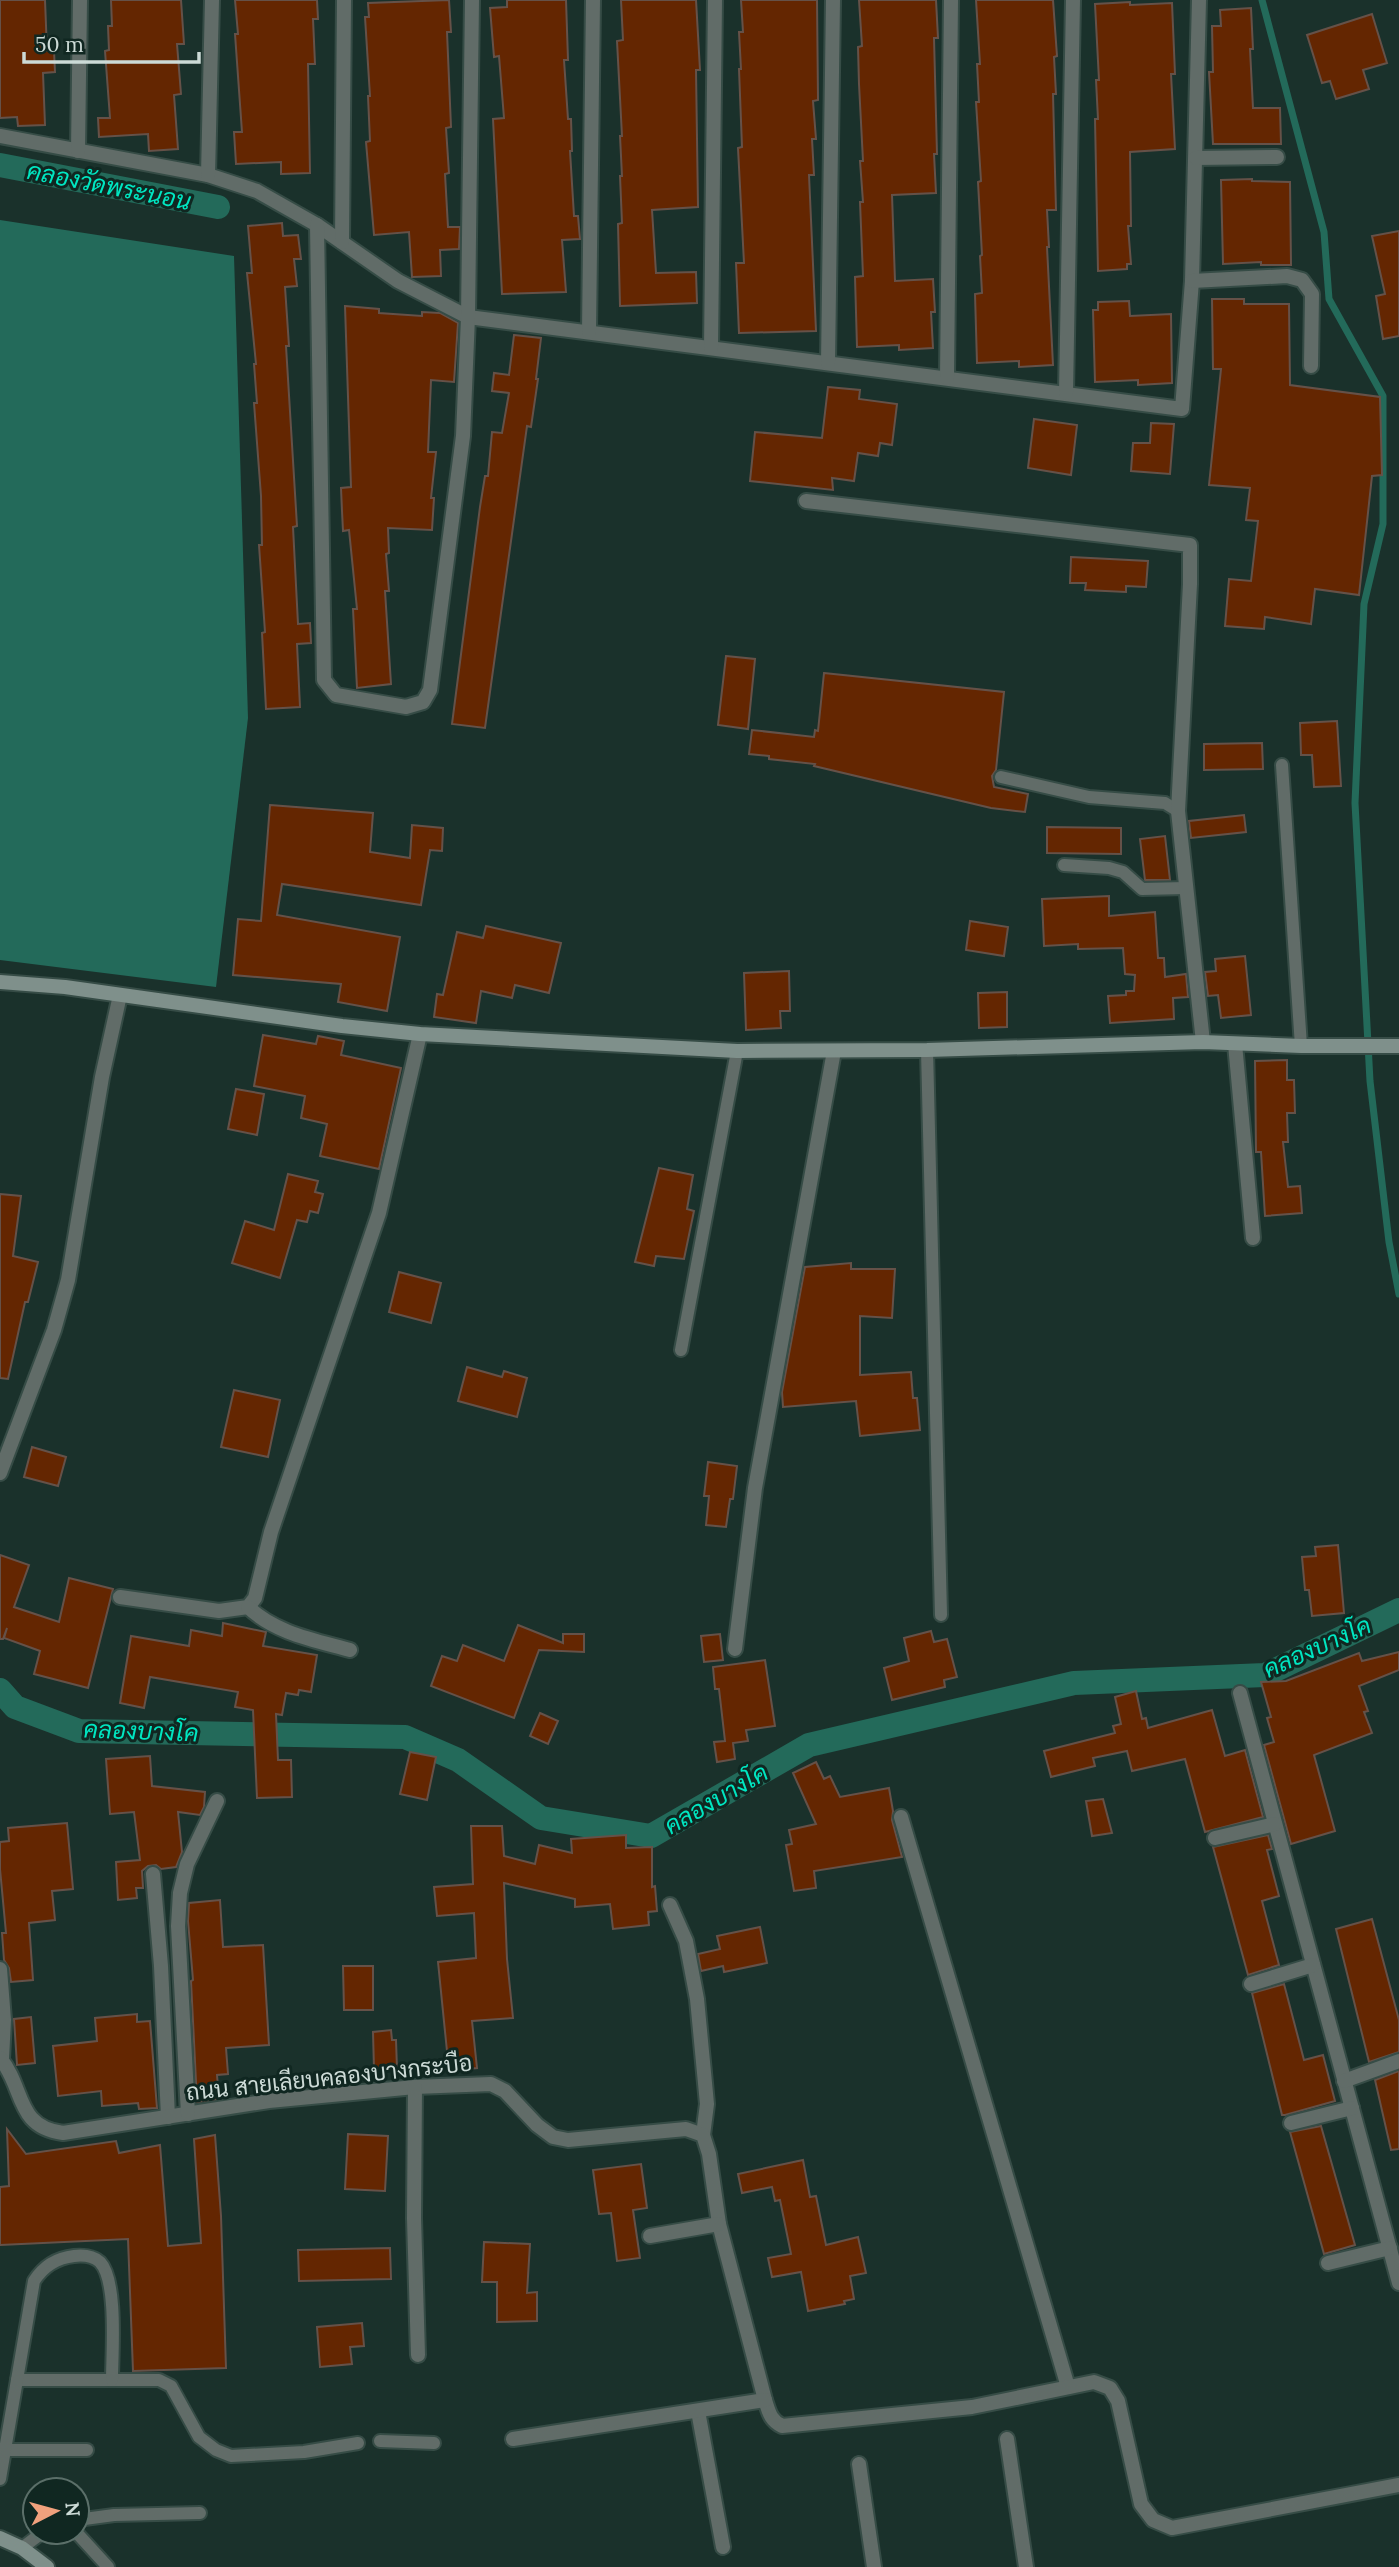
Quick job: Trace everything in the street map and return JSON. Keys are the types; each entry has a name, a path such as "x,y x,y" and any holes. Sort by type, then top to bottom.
{"street":[{"path":"78,150 80,0"},
{"path":"208,175 212,0"},
{"path":"342,242 344,0"},
{"path":"317,225 324,680 336,695 405,707 422,702 430,690 463,436 468,317 472,0"},
{"path":"589,332 593,0"},
{"path":"710,348 715,0"},
{"path":"828,363 833,0"},
{"path":"947,378 951,0"},
{"path":"1066,393 1073,0"},
{"path":"0,136 208,175 257,191 317,225 398,281 468,317 1182,409 1192,281 1199,0"},
{"path":"1196,158 1278,157"},
{"path":"1192,281 1287,276 1302,280 1312,293 1311,366"},
{"path":"806,501 1190,545 1178,811 1203,1042"},
{"path":"0,982 420,1034 737,1051 927,1050 1203,1042 1398,1046"},
{"path":"0,1473 54,1330 68,1280 102,1077 120,995"},
{"path":"120,1597 219,1611 248,1606 255,1598 271,1532 372,1239 420,1034"},
{"path":"1235,1044 1253,1238"},
{"path":"735,1649 755,1488 834,1051"},
{"path":"248,1606 259,1618 275,1626 350,1650"},
{"path":"1240,1693 1344,2081 1392,2241 1399,2283"},
{"path":"188,2114 178,1926 180,1893 187,1864 217,1801"},
{"path":"901,1817 1068,2387"},
{"path":"1215,1838 1275,1824"},
{"path":"153,1874 161,1966 168,2117"},
{"path":"670,1905 686,1941 697,2000 707,2104 703,2135 709,2154 719,2224 770,2417 782,2426 972,2407 1094,2382 1110,2388 1118,2401 1141,2504 1153,2521 1172,2528 1399,2485"},
{"path":"1251,1984 1313,1965"},
{"path":"0,1969 4,2020 1,2059"},
{"name":"ถนน สายเลียบคลองบางกระบือ","path":"1,2059 34,2124 47,2131 62,2133 269,2101 415,2087 491,2084 505,2091 553,2137 568,2140 686,2129 703,2135"},
{"path":"1344,2081 1399,2062"},
{"path":"415,2087 414,2218 418,2355"},
{"path":"1291,2123 1352,2108"},
{"path":"650,2236 719,2224"},
{"path":"1328,2263 1392,2241"},
{"path":"513,2439 765,2400"},
{"path":"698,2411 723,2547"},
{"path":"1007,2439 1026,2567"},
{"path":"859,2464 874,2567"},
{"path":"0,2538 22,2548 47,2567"}],"lane":[{"path":"1282,765 1301,1046"},
{"path":"1001,777 1089,797 1165,803 1178,811"},
{"path":"1064,865 1109,868 1123,872 1143,889 1186,888"},
{"path":"927,1050 941,1615"},
{"path":"681,1350 737,1051"},
{"path":"0,2479 34,2281 41,2270 55,2261 73,2256 88,2256 99,2262 107,2277 113,2309 112,2380"},
{"path":"17,2380 159,2380 171,2386 199,2437 216,2450 231,2456 304,2452 358,2443"},
{"path":"380,2441 434,2443"},
{"path":"4,2450 87,2450"},
{"path":"91,2519 114,2515 200,2513"},
{"path":"89,2546 108,2567"}],"shaded area":[{"path":"0,220 234,256 248,718 216,987 0,960"}],"building":[{"path":"0,0 45,0 47,51 54,51 55,72 43,73 45,125 18,126 17,117 0,118"},
{"path":"111,0 181,0 184,44 177,44 181,94 174,95 178,149 149,151 148,134 99,137 98,118 110,118 105,51 109,50 108,26 112,26"},
{"path":"235,0 317,0 318,19 313,19 315,64 308,64 310,173 281,174 281,162 236,164 234,132 242,132"},
{"path":"449,0 451,32 447,32 451,127 446,128 449,173 445,174 448,227 460,227 459,249 440,250 441,276 412,277 409,232 374,235 366,142 370,141 370,96 365,17 369,17 368,3"},
{"path":"507,0 566,0 568,60 564,60 568,119 571,119 574,216 578,216 580,239 562,240 566,292 502,294 493,119 504,118 499,56 494,57 490,8 507,7"},
{"path":"621,0 696,0 700,70 696,70 698,207 652,210 656,273 696,272 697,303 620,306 618,224 622,223 622,136 617,41 623,40"},
{"path":"741,0 817,0 818,100 813,101 816,139 812,139 814,175 809,175 816,331 739,333 736,263 744,263 738,148 742,147 739,69 739,32 743,32"},
{"path":"859,0 936,0 936,193 892,195 895,281 933,279 933,348 899,350 899,345 857,347 855,277 863,276 860,161 863,161 858,47 862,46"},
{"path":"976,0 1053,0 1057,56 1054,57 1056,94 1053,94 1056,210 1047,210 1047,247 1053,365 1019,367 1019,361 977,363 975,294 982,293 982,255 976,102 979,102 977,64 980,64"},
{"path":"1130,2 1130,5 1172,3 1175,74 1171,74 1175,149 1130,152 1131,226 1128,226 1131,264 1127,264 1127,269 1098,271 1095,119 1098,119 1096,80 1099,80 1095,4"},
{"path":"1251,8 1253,108 1280,108 1281,144 1213,144 1209,72 1213,72 1212,26 1221,26 1220,10"},
{"path":"1372,14 1387,63 1363,70 1369,89 1336,99 1330,81 1322,83 1307,35"},
{"path":"1221,180 1290,182 1291,265 1261,265 1261,262 1223,264"},
{"path":"282,223 283,236 298,235 301,259 294,259 297,286 285,287 289,346 286,346 297,526 293,527 298,624 310,623 311,643 297,644 300,707 266,709 262,633 265,632 259,545 262,545 261,496 254,403 257,403 256,364 247,273 252,273 248,226"},
{"path":"1399,231 1399,336 1383,339 1376,296 1385,294 1372,236"},
{"path":"1212,299 1244,299 1244,304 1289,304 1290,385 1380,397 1382,475 1372,476 1359,595 1315,589 1311,624 1265,617 1264,629 1225,626 1229,579 1251,581 1258,521 1246,520 1250,488 1209,485 1221,369 1213,369"},
{"path":"1129,301 1130,316 1171,314 1172,383 1138,385 1138,380 1095,382 1093,310 1098,310 1098,302"},
{"path":"345,306 379,309 379,313 422,316 422,312 440,313 458,323 454,382 431,380 428,452 436,452 431,498 434,498 432,530 388,528 389,553 386,554 389,591 385,591 391,684 357,688 353,609 357,609 349,530 343,531 341,488 351,487"},
{"path":"514,335 541,338 538,379 531,427 527,426 485,728 452,724 492,432 502,433 509,393 492,391 494,373 509,375"},
{"path":"828,387 860,390 859,399 897,404 892,445 880,443 878,456 858,453 854,481 832,478 833,490 750,481 755,432 822,438"},
{"path":"1034,419 1077,425 1071,475 1028,468"},
{"path":"1151,423 1174,424 1170,474 1131,471 1133,443 1150,443"},
{"path":"1071,557 1148,561 1146,587 1126,586 1126,592 1085,590 1086,583 1070,583"},
{"path":"726,656 755,659 748,729 718,725"},
{"path":"824,673 1004,692 996,770 992,776 994,787 1028,794 1025,812 991,808 814,766 815,764 749,754 752,730 814,737 815,730 818,731"},
{"path":"1337,721 1341,786 1314,787 1312,755 1301,755 1300,723"},
{"path":"1262,743 1263,769 1204,770 1204,744"},
{"path":"270,805 373,813 370,852 410,858 412,825 443,828 442,851 430,850 421,905 282,884 277,915 400,937 387,1011 338,1002 341,984 233,975 238,919 261,921"},
{"path":"1244,815 1246,832 1191,838 1189,821"},
{"path":"1047,827 1121,828 1121,854 1047,853"},
{"path":"1165,836 1170,880 1145,880 1140,839"},
{"path":"1109,896 1109,916 1155,912 1158,958 1164,958 1165,977 1186,974 1188,997 1173,998 1174,1019 1110,1023 1108,996 1126,995 1126,991 1134,991 1135,975 1125,974 1123,948 1078,949 1078,944 1044,946 1042,899"},
{"path":"970,921 1008,927 1004,956 966,950"},
{"path":"486,926 561,943 549,993 515,985 512,998 481,991 476,1023 434,1017 437,994 443,995 457,932 483,938"},
{"path":"1245,956 1251,1015 1221,1018 1218,995 1208,996 1205,972 1216,971 1215,959"},
{"path":"789,971 790,1011 780,1011 781,1028 746,1030 744,973"},
{"path":"1007,992 1007,1027 979,1028 978,993"},
{"path":"263,1035 316,1044 318,1036 344,1041 341,1055 401,1068 379,1169 320,1156 327,1124 301,1118 305,1096 254,1086"},
{"path":"1287,1060 1287,1080 1294,1080 1295,1113 1287,1113 1288,1142 1283,1142 1288,1187 1300,1186 1302,1213 1265,1216 1261,1152 1256,1152 1255,1061"},
{"path":"236,1089 264,1094 257,1135 228,1129"},
{"path":"659,1168 693,1175 687,1209 694,1211 684,1259 656,1256 654,1266 635,1262"},
{"path":"288,1174 318,1181 315,1192 323,1194 318,1213 310,1211 307,1222 297,1220 280,1278 232,1263 245,1221 274,1230"},
{"path":"0,1194 21,1196 13,1256 38,1262 28,1302 25,1302 8,1379 0,1378"},
{"path":"851,1263 851,1269 895,1269 892,1318 860,1316 860,1375 911,1372 920,1430 860,1436 856,1401 783,1407 782,1392 805,1267"},
{"path":"399,1272 441,1283 431,1323 389,1312"},
{"path":"467,1367 502,1377 504,1371 527,1378 517,1417 458,1401"},
{"path":"234,1390 280,1400 268,1457 221,1447"},
{"path":"32,1447 66,1457 58,1486 24,1477"},
{"path":"708,1462 737,1466 726,1527 706,1525 709,1496 704,1496"},
{"path":"1338,1545 1344,1613 1312,1616 1309,1590 1305,1590 1302,1557 1316,1556 1315,1547"},
{"path":"0,1555 29,1565 14,1607 59,1622 69,1578 113,1589 88,1688 34,1674 40,1651 4,1638 7,1628 3,1639 0,1639"},
{"path":"223,1623 266,1632 263,1646 317,1655 311,1692 299,1690 298,1695 286,1693 282,1715 276,1714 278,1760 291,1760 292,1797 257,1798 253,1710 235,1707 238,1692 150,1677 144,1708 120,1703 131,1636 189,1646 191,1630 222,1636"},
{"path":"518,1625 563,1643 563,1634 584,1634 584,1652 539,1650 514,1718 431,1686 442,1656 457,1661 463,1645 504,1661"},
{"path":"931,1631 934,1642 947,1639 957,1677 944,1680 945,1687 892,1700 884,1668 909,1661 904,1638"},
{"path":"720,1634 723,1660 704,1662 701,1636"},
{"path":"1399,1652 1399,1670 1359,1686 1368,1711 1364,1712 1372,1733 1314,1755 1335,1831 1291,1844 1264,1745 1274,1742 1267,1718 1271,1717 1261,1682 1286,1681 1359,1653 1362,1661"},
{"path":"765,1660 775,1726 746,1730 748,1741 733,1743 735,1759 717,1762 714,1742 725,1741 719,1689 715,1689 713,1667"},
{"path":"1136,1691 1142,1719 1146,1718 1148,1728 1212,1710 1225,1756 1245,1750 1263,1817 1205,1832 1185,1759 1132,1771 1127,1751 1093,1758 1095,1766 1051,1777 1044,1751 1115,1733 1113,1726 1121,1724 1115,1697"},
{"path":"540,1713 558,1721 548,1744 530,1736"},
{"path":"410,1752 436,1757 427,1800 400,1794"},
{"path":"150,1756 152,1786 205,1792 204,1807 200,1815 178,1812 182,1852 176,1867 161,1869 156,1865 148,1866 142,1871 143,1888 136,1888 137,1898 118,1900 116,1862 140,1860 134,1812 110,1814 106,1759"},
{"path":"816,1762 824,1779 830,1776 840,1797 889,1788 892,1820 902,1857 814,1871 816,1888 794,1891 786,1845 792,1844 789,1830 816,1824 793,1773"},
{"path":"1103,1799 1112,1833 1092,1836 1086,1801"},
{"path":"67,1823 73,1889 52,1891 55,1920 29,1923 33,1980 11,1982 9,1968 4,1960 2,1933 6,1933 0,1842 9,1841 8,1828"},
{"path":"471,1826 502,1826 504,1856 535,1864 539,1845 572,1853 571,1839 626,1835 626,1848 652,1847 652,1887 655,1886 657,1911 648,1912 649,1925 613,1929 610,1904 575,1907 575,1899 504,1883 513,2018 472,2021 477,2068 449,2071 438,1962 476,1958 474,1913 437,1916 434,1887 473,1884"},
{"path":"1268,1835 1272,1849 1267,1850 1279,1896 1262,1901 1279,1965 1248,1975 1213,1847"},
{"path":"220,1900 223,1947 263,1945 269,2045 226,2048 228,2074 217,2075 219,2099 197,2102 189,1903"},
{"path":"1372,1919 1399,2020 1399,2052 1369,2062 1336,1929"},
{"path":"760,1927 767,1963 724,1972 723,1966 701,1971 698,1954 720,1949 717,1936"},
{"path":"343,1966 373,1966 373,2010 344,2010"},
{"path":"1284,1984 1304,2060 1323,2055 1335,2101 1282,2115 1252,1993"},
{"path":"137,2014 137,2022 150,2021 157,2108 139,2109 138,2103 102,2106 101,2091 58,2096 53,2046 97,2041 95,2018"},
{"path":"31,2017 35,2063 17,2065 14,2019"},
{"path":"391,2030 392,2040 396,2040 397,2069 374,2069 373,2032"},
{"path":"1399,2071 1399,2149 1391,2150 1375,2080"},
{"path":"1321,2126 1355,2245 1324,2254 1290,2132"},
{"path":"7,2129 26,2154 116,2141 119,2153 160,2145 168,2246 201,2243 194,2139 215,2135 221,2216 226,2368 133,2371 128,2239 0,2245 0,2187 9,2186"},
{"path":"348,2134 388,2136 385,2191 345,2189"},
{"path":"803,2160 810,2197 816,2196 826,2245 858,2237 866,2273 850,2276 854,2299 844,2301 845,2304 808,2311 801,2272 772,2277 768,2258 791,2254 780,2200 775,2201 772,2187 742,2193 738,2174"},
{"path":"641,2164 647,2208 633,2210 640,2258 617,2261 611,2213 599,2214 593,2170"},
{"path":"484,2242 530,2244 527,2293 537,2292 537,2321 497,2322 497,2282 482,2282"},
{"path":"390,2248 391,2279 299,2281 298,2250"},
{"path":"362,2323 364,2346 350,2347 352,2364 320,2367 317,2327"}],"waterway":[{"path":"1262,0 1324,232 1329,299 1383,396 1383,524 1364,604 1355,803 1370,1081 1389,1242 1399,1294"},
{"name":"คลองวัดพระนอน","path":"0,165 218,207"},
{"name":"คลองบางโค","path":"0,1690 15,1707 79,1731 405,1737 458,1760 541,1818 651,1836 809,1745 1074,1683 1265,1675 1399,1610"}]}
